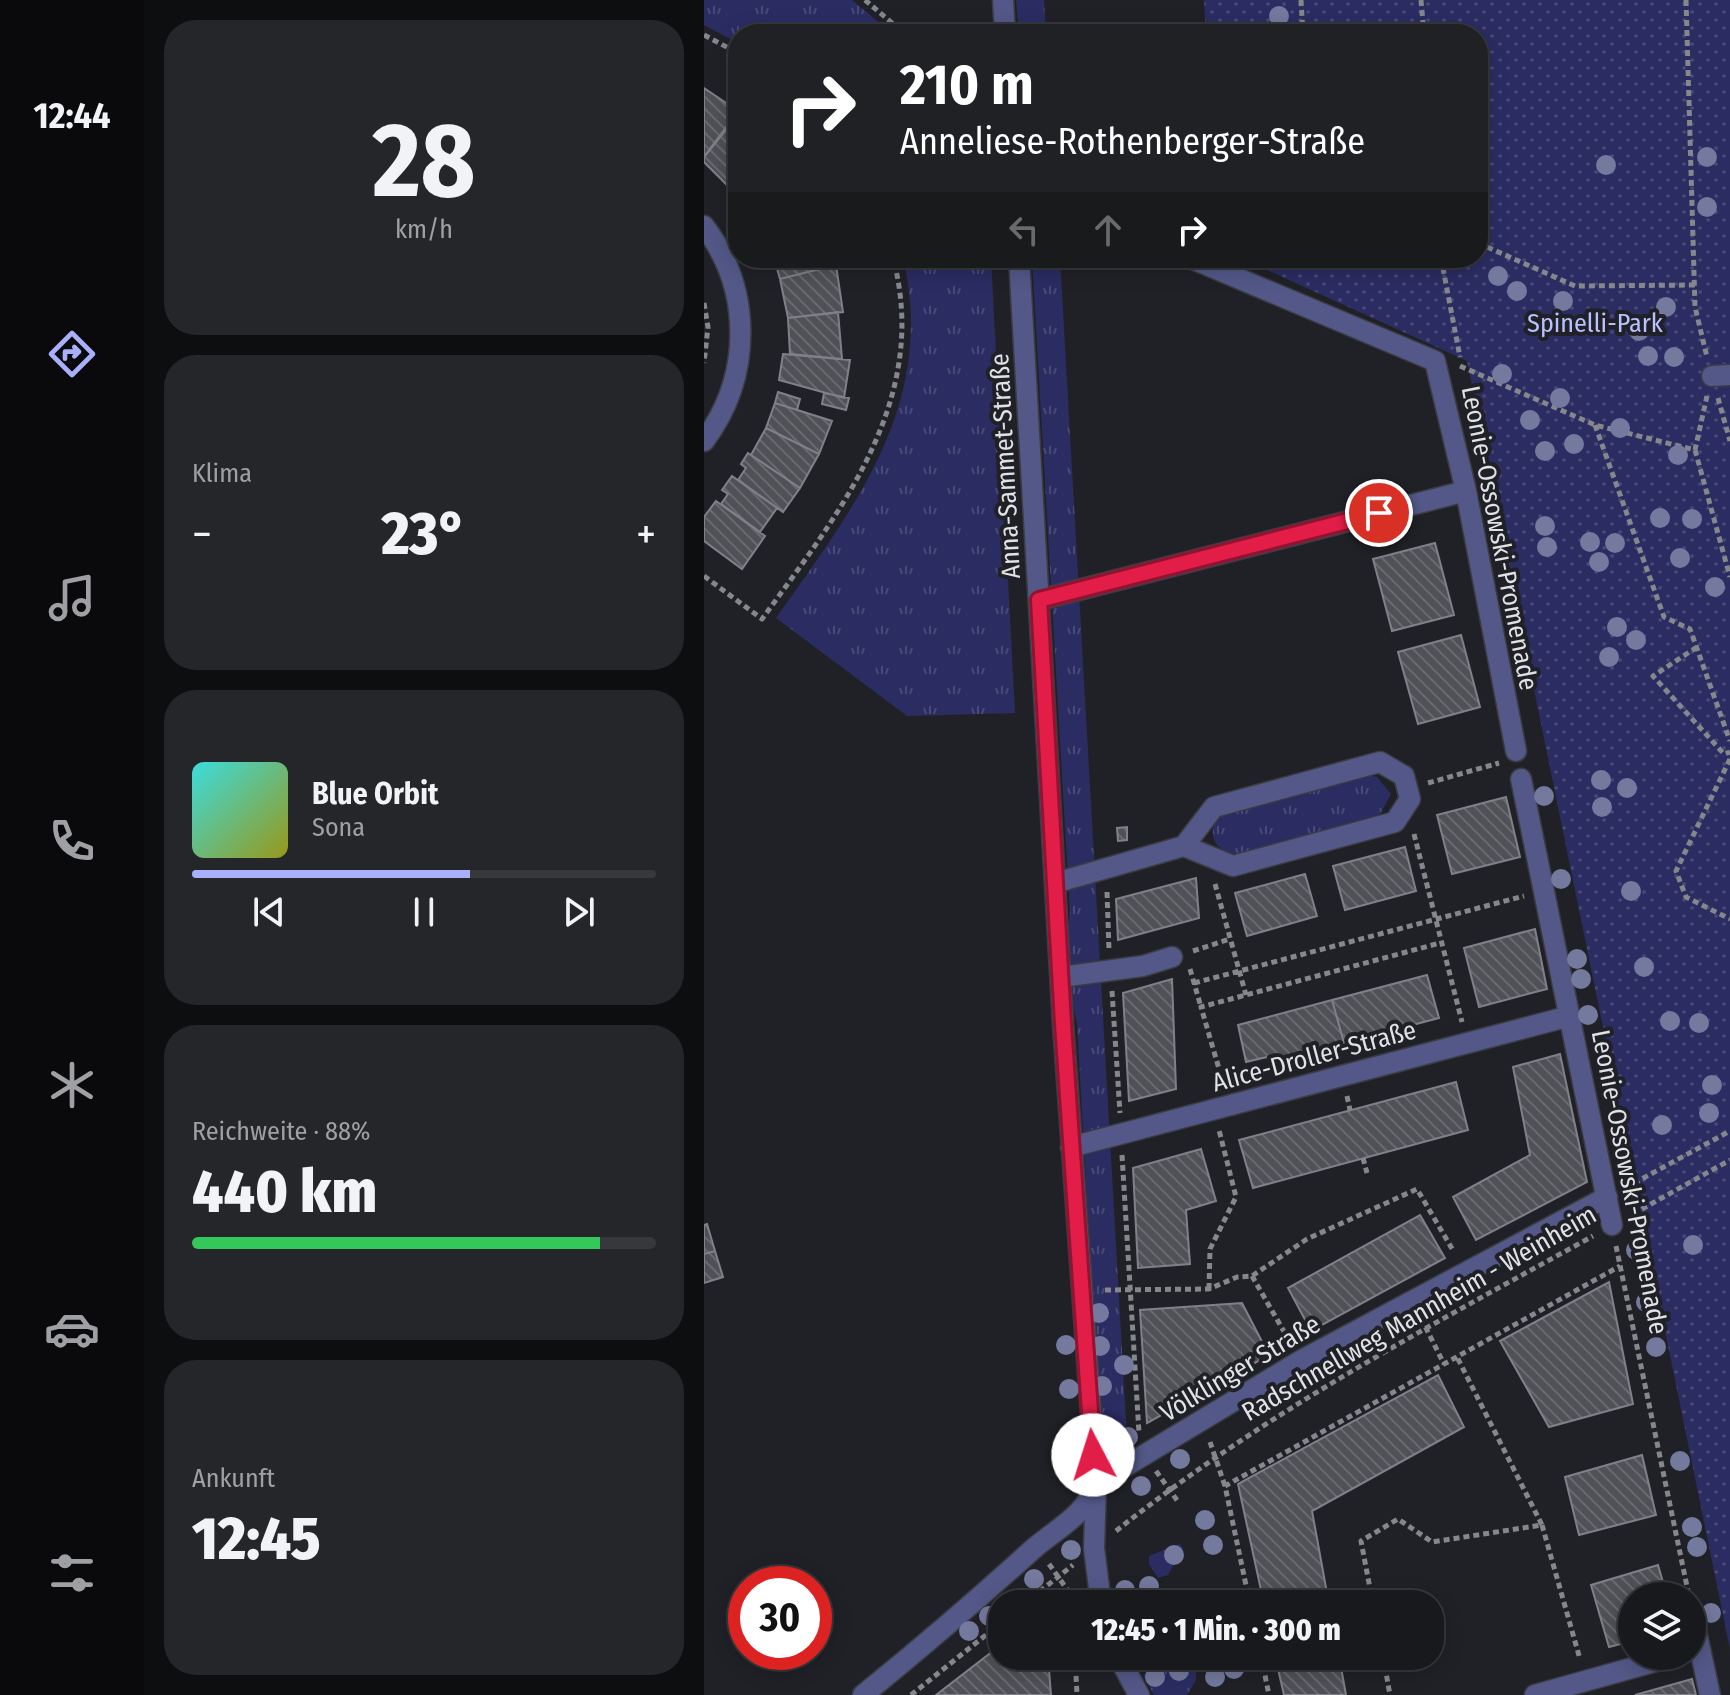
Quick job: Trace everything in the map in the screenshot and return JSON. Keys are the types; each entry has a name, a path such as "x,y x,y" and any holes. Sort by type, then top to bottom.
{"street":[{"path":"1003,0 1004,24"},
{"path":"704,226 732,278 742,326 733,386 721,415 704,441"},
{"name":"Anna-Sammet-Straße","path":"1020,268 1080,1292 1096,1484 1094,1548 1099,1590"},
{"name":"Leonie-Ossowski-Promenade","path":"1214,268 1435,361 1466,491 1510,756"},
{"path":"1039,600 1466,491"},
{"path":"1055,883 1184,846 1214,807 1380,762 1404,776 1408,788 1410,799 1395,822 1233,866 1184,846"},
{"name":"Leonie-Ossowski-Promenade","path":"1521,779 1612,1225"},
{"path":"1061,977 1110,971 1172,957"},
{"name":"Alice-Droller-Straße","path":"1071,1147 1570,1016"},
{"name":"Völklinger Straße","path":"863,1695 964,1613 1035,1547 1084,1508 1096,1484 1300,1361 1607,1197"},
{"path":"1126,1670 1139,1695"},
{"path":"1535,1695 1626,1670"},
{"path":"1702,1670 1710,1695"}],"path":[{"path":"865,0 893,24"},
{"path":"1301,0 1302,24"},
{"path":"1421,0 1423,24"},
{"path":"1686,0 1695,307 1721,375 1730,441"},
{"path":"704,35 728,48"},
{"path":"1488,247 1575,286 1695,285"},
{"path":"704,576 762,619 839,514 873,455 898,383 903,326 894,268"},
{"path":"1443,268 1461,365 1595,425 1695,450"},
{"path":"704,303 708,327 704,363"},
{"path":"1721,375 1695,450 1730,577"},
{"path":"1595,425 1664,617 1690,629 1730,741"},
{"path":"1697,647 1653,676 1724,754 1730,752"},
{"path":"1408,788 1510,756"},
{"path":"1730,759 1676,871 1686,897 1730,919"},
{"path":"1403,812 1412,830 1467,1041"},
{"path":"1219,860 1212,875 1246,995"},
{"path":"1106,869 1110,971 1143,1456 1179,1503"},
{"path":"1194,983 1544,891"},
{"path":"1209,1289 1210,1249 1236,1197 1201,1007 1185,954 1230,939"},
{"path":"1201,1007 1440,943"},
{"path":"1607,1197 1730,1131"},
{"path":"1363,1158 1367,1173"},
{"name":"Radschnellweg Mannheim - Weinheim","path":"1041,1590 1169,1489 1312,1392 1730,1160"},
{"path":"1080,1292 1130,1288 1209,1289 1237,1277 1252,1276 1307,1239 1417,1189 1465,1271"},
{"name":"Leonie-Ossowski-Promenade","path":"1612,1225 1686,1582"},
{"path":"1225,1486 1620,1266"},
{"path":"1252,1276 1300,1361"},
{"path":"1412,1300 1444,1364"},
{"path":"1457,1357 1542,1525 1587,1681"},
{"path":"1199,1421 1217,1455 1247,1590"},
{"path":"1370,1590 1361,1541 1398,1519 1432,1542 1542,1525"},
{"path":"1035,1547 1068,1590"},
{"path":"911,1695 988,1633"},
{"path":"1076,1670 1077,1695"},
{"path":"1264,1670 1269,1695"},
{"path":"1386,1670 1390,1695"}],"green space":[{"path":"704,0 852,0 881,24 728,24 728,38 704,25"},
{"path":"1016,0 1044,0 1045,24 1018,24"},
{"name":"Spinelli-Park","path":"1204,0 1730,0 1730,1649 1467,361 1263,268 1488,268 1488,24 1205,24"},
{"path":"905,268 992,268 1015,713 907,716 776,618 834,535 882,450 899,406 909,360 911,311"},
{"path":"1033,268 1061,268 1127,1439 1132,1451 1101,1448 1077,1023 1068,968 1070,913"},
{"path":"1367,775 1377,777 1391,794 1379,816 1236,854 1225,851 1215,841 1214,825 1225,813"},
{"path":"1180,1544 1183,1548 1168,1575 1158,1578 1149,1564 1149,1556"},
{"path":"1149,1670 1196,1670 1196,1680 1187,1695 1154,1695 1143,1675"}],"building":[{"path":"704,88 728,104 728,125 704,157"},
{"path":"728,127 727,185 704,162 704,157"},
{"path":"777,268 823,268 780,279"},
{"path":"836,268 843,312 788,318 780,279"},
{"path":"838,312 842,359 790,354 788,318"},
{"path":"783,354 850,360 844,398 779,380"},
{"path":"778,392 800,399 797,410 775,403"},
{"path":"824,393 849,398 846,410 822,404"},
{"path":"775,403 832,421 819,454 766,428"},
{"path":"766,428 819,454 800,488 751,455"},
{"path":"748,453 800,488 783,512 738,480 746,468 741,464"},
{"path":"732,476 777,508 760,532 721,504 728,494 722,490"},
{"path":"716,501 765,536 742,569 704,541 704,517"},
{"path":"1435,543 1454,615 1392,631 1373,559"},
{"path":"1461,635 1480,707 1418,724 1398,652"},
{"path":"1506,797 1520,857 1452,874 1437,815"},
{"path":"1127,827 1127,840 1118,841 1117,828"},
{"path":"1405,847 1416,891 1345,910 1333,866"},
{"path":"1305,874 1317,916 1247,936 1235,893"},
{"path":"1196,878 1199,918 1118,940 1116,899"},
{"path":"1535,929 1547,989 1479,1007 1464,948"},
{"path":"1427,975 1439,1018 1344,1043 1332,1000"},
{"path":"1172,979 1176,1089 1129,1101 1123,993"},
{"path":"1332,1000 1344,1043 1270,1063 1267,1057 1246,1062 1238,1025"},
{"path":"1560,1054 1587,1182 1476,1240 1453,1197 1530,1155 1513,1067"},
{"path":"1456,1082 1468,1130 1253,1188 1239,1140"},
{"path":"1201,1149 1216,1201 1186,1210 1190,1264 1138,1268 1133,1168"},
{"path":"1420,1215 1445,1258 1311,1331 1288,1288"},
{"path":"707,1224 715,1251 704,1254 704,1225"},
{"path":"715,1251 723,1277 704,1283 704,1254"},
{"path":"1609,1282 1633,1404 1549,1427 1500,1341"},
{"path":"1242,1303 1269,1355 1147,1423 1140,1310"},
{"path":"1438,1375 1464,1427 1312,1511 1326,1590 1261,1590 1238,1484"},
{"path":"1642,1455 1656,1515 1579,1535 1565,1477"},
{"path":"1658,1565 1663,1582 1618,1582 1618,1645 1609,1647 1591,1585"},
{"path":"988,1655 988,1670 1049,1670 1051,1695 936,1695"},
{"path":"1278,1670 1342,1670 1346,1695 1284,1695"},
{"path":"1692,1679 1696,1695 1635,1695"}],"route":[{"path":"1093,1455 1063,1024 1039,600 1379,513"}]}
